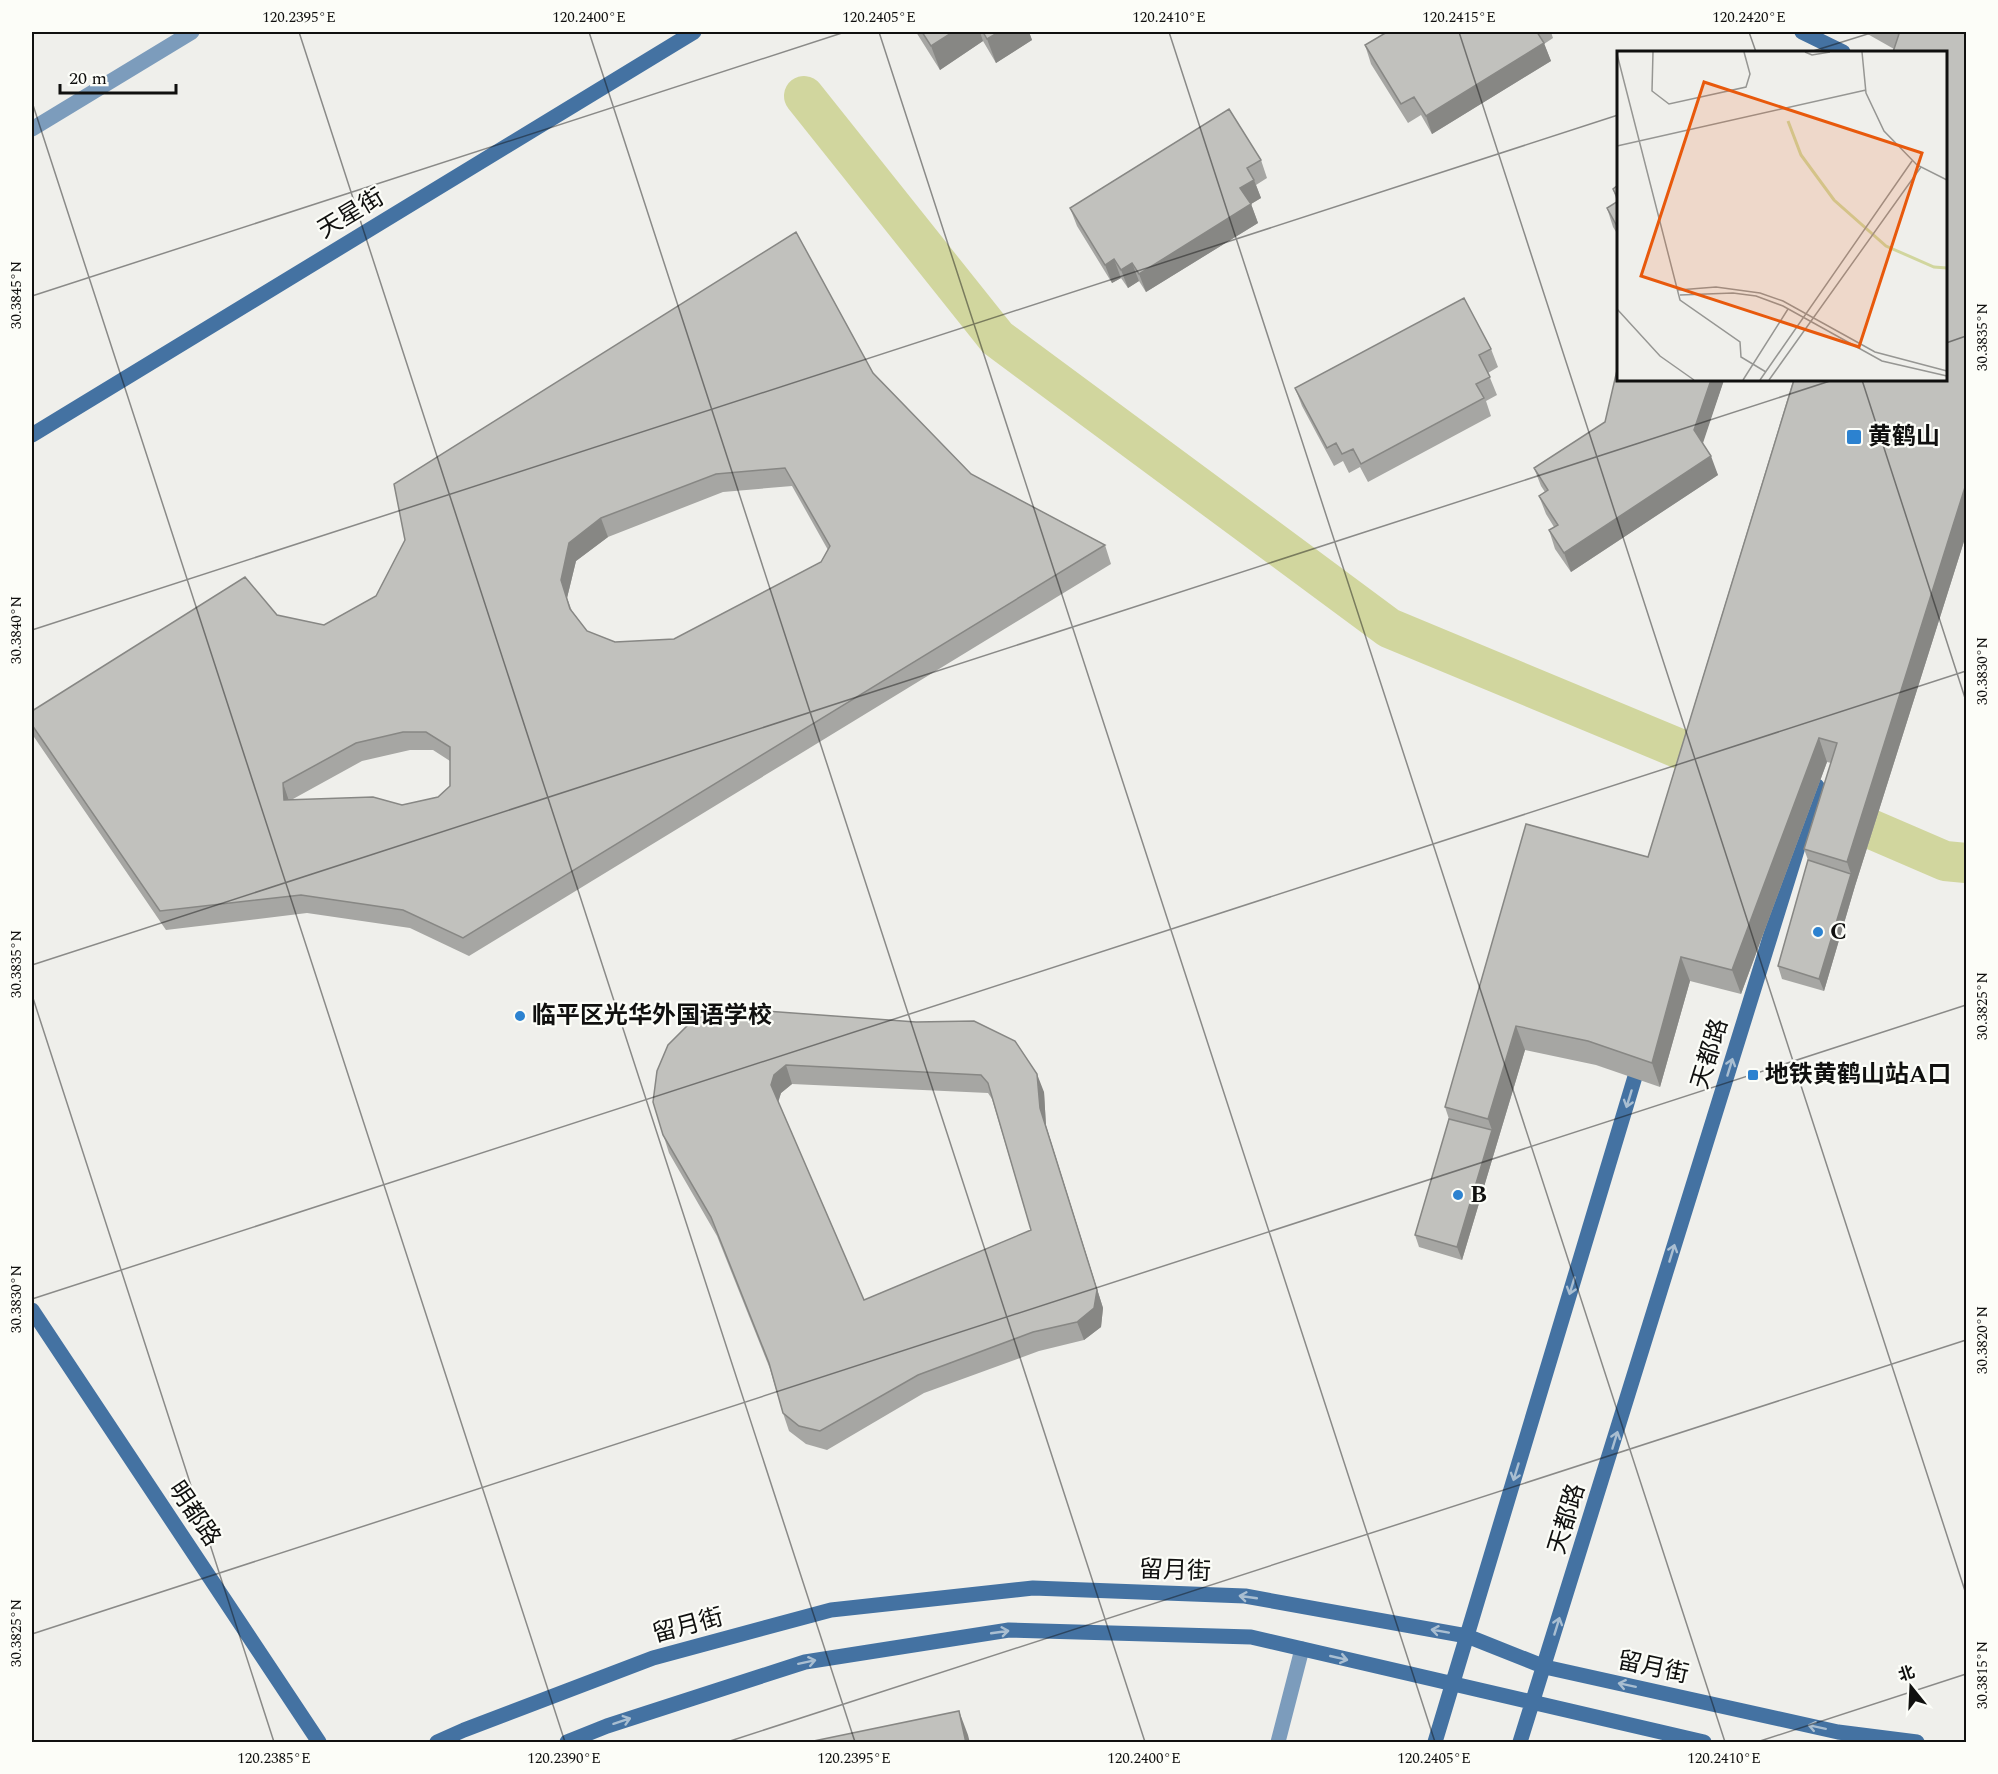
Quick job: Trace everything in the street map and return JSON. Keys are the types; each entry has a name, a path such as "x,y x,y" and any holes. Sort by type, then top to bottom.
{"street":[{"path":"32,129 192,32"},
{"name":"天星街","path":"32,435 694,32"},
{"path":"1802,32 1841,51"},
{"name":"天都路","path":"1520,1743 1820,776"},
{"path":"1435,1743 1646,1042"},
{"name":"明都路","path":"32,1310 319,1743"},
{"name":"留月街","path":"438,1743 464,1730 653,1658 831,1610 1033,1588 1245,1596 1467,1636 1545,1667 1838,1732 1917,1743"},
{"path":"567,1743 607,1726 805,1662 1009,1630 1251,1637 1704,1743"},
{"path":"1278,1743 1302,1649"}],"building":[{"path":"922,32 953,32 931,46"},
{"path":"983,32 999,32 987,39"},
{"path":"1387,32 1537,32 1544,43 1426,116 1414,97 1401,104 1365,45"},
{"name":"黄鹤山","path":"1895,32 1966,32 1966,484 1847,862 1804,849 1837,743 1819,738 1732,970 1681,957 1652,1063 1588,1041 1516,1026 1488,1119 1445,1107 1526,824 1648,857 1794,381 1947,381 1947,51 1893,51 1899,34"},
{"path":"1229,109 1261,160 1247,168 1254,180 1240,188 1251,204 1139,274 1132,263 1121,270 1114,259 1105,265 1070,208"},
{"path":"1617,202 1617,226 1607,208"},
{"path":"796,232 873,373 971,474 1105,545 463,938 403,910 301,895 160,911 32,725 32,711 245,577 277,615 324,625 376,596 405,540 394,484","holes":["785,468 830,546 821,562 674,639 615,642 587,631 570,609 561,580 569,543 601,518 716,474","403,732 426,732 450,747 450,786 438,797 402,805 373,797 284,800 283,783 356,743"]},
{"path":"1464,298 1491,349 1479,355 1490,377 1476,384 1484,398 1361,464 1353,449 1342,454 1336,443 1327,448 1295,388"},
{"path":"1617,370 1617,381 1711,381 1694,430 1711,456 1564,553 1549,530 1558,525 1539,496 1548,490 1534,468 1605,422"},
{"name":"C","path":"1808,860 1851,874 1819,979 1778,966"},
{"path":"726,1008 916,1022 974,1021 1015,1041 1037,1074 1040,1108 1097,1290 1094,1308 1077,1322 1033,1332 918,1375 820,1431 799,1426 783,1413 769,1363 711,1217 663,1135 653,1102 657,1071 668,1045 693,1020","holes":["786,1065 981,1075 988,1083 1031,1230 864,1300 771,1085 774,1075"]},
{"name":"B","path":"1449,1119 1492,1130 1457,1247 1415,1235"},
{"path":"959,1711 966,1743 804,1743"}],"waterway":[{"path":"804,96 997,338 1389,628 1733,771"},
{"path":"1822,808 1945,861 1966,863"}],"place":[{"name":"黄鹤山","path":"1854,437"},
{"name":"C","path":"1818,932"},
{"name":"临平区光华外国语学校","path":"520,1016"},
{"name":"地铁黄鹤山站A口","path":"1753,1075"},
{"name":"B","path":"1458,1195"}]}
